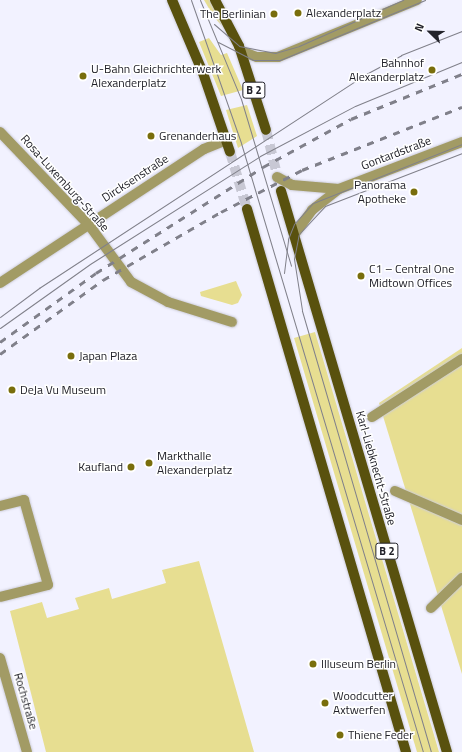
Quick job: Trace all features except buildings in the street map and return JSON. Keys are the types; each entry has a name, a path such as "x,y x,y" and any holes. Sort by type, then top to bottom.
{"main road":[{"path":"172,0 230,152"},
{"name":"B 2","path":"215,0 241,51 266,130"},
{"name":"Karl-Liebknecht-Straße","path":"281,191 447,752"},
{"path":"247,209 406,752"}],"street":[{"path":"241,51 257,57 278,57 417,0"},
{"name":"Rosa-Luxemburg-Straße","path":"0,132 89,225 131,282 141,289 168,302 232,322"},
{"name":"Dircksenstraße","path":"0,283 204,149 226,140"},
{"name":"Gontardstraße","path":"294,235 312,210 339,189 462,142"},
{"name":"Gontardstraße","path":"277,177 306,187 339,189"},
{"path":"372,417 462,359"},
{"path":"395,491 462,520"},
{"path":"0,506 24,500 48,585 0,597"},
{"path":"431,608 462,578"},
{"name":"Rochstraße","path":"0,658 27,752"}],"shaded area":[{"path":"204,0 212,0 222,26 214,17"},
{"path":"209,38 221,55 227,53 243,90 221,96 199,42"},
{"path":"247,105 257,136 238,148 226,110"},
{"path":"236,281 242,295 238,303 232,305 201,296 200,292"},
{"path":"315,332 439,752 417,752 294,338"},
{"path":"462,348 462,674 379,403"},
{"path":"199,561 254,752 46,752 10,611 42,602 47,618 79,609 75,598 109,588 112,599 166,583 162,570"}],"tunnel":[{"path":"266,130 281,191"},
{"path":"230,152 247,209"}],"tram line":[{"path":"191,0 241,143 423,752"},
{"path":"200,0 241,99 291,266"},
{"path":"214,24 239,46 275,53 299,46 403,0"},
{"path":"218,42 253,60 280,60 425,0"},
{"path":"0,317 39,288 366,74 401,55 462,31"},
{"path":"0,328 90,264 260,156 355,106 462,62"},
{"path":"284,273 288,239 294,224 313,203 462,144"},
{"path":"431,752 302,310 294,259 299,234 325,206 462,153"}],"railway":[{"path":"0,342 96,273 263,167 351,119 462,74"},
{"path":"0,354 103,280 221,212 302,170 462,107"}],"place":[{"name":"Alexanderplatz","path":"298,13"},
{"name":"The Berlinian","path":"274,14"},
{"name":"Bahnhof Alexanderplatz","path":"432,70"},
{"name":"U-Bahn Gleichrichterwerk Alexanderplatz","path":"83,76"},
{"name":"Grenanderhaus","path":"151,136"},
{"name":"Panorama Apotheke","path":"414,192"},
{"name":"C1 – Central One Midtown Offices","path":"361,276"},
{"name":"Japan Plaza","path":"71,356"},
{"name":"DeJa Vu Museum","path":"12,390"},
{"name":"Markthalle Alexanderplatz","path":"149,463"},
{"name":"Kaufland","path":"131,467"},
{"name":"Illuseum Berlin","path":"313,664"},
{"name":"Woodcutter Axtwerfen","path":"325,703"},
{"name":"Thiene Feder","path":"340,735"}]}
